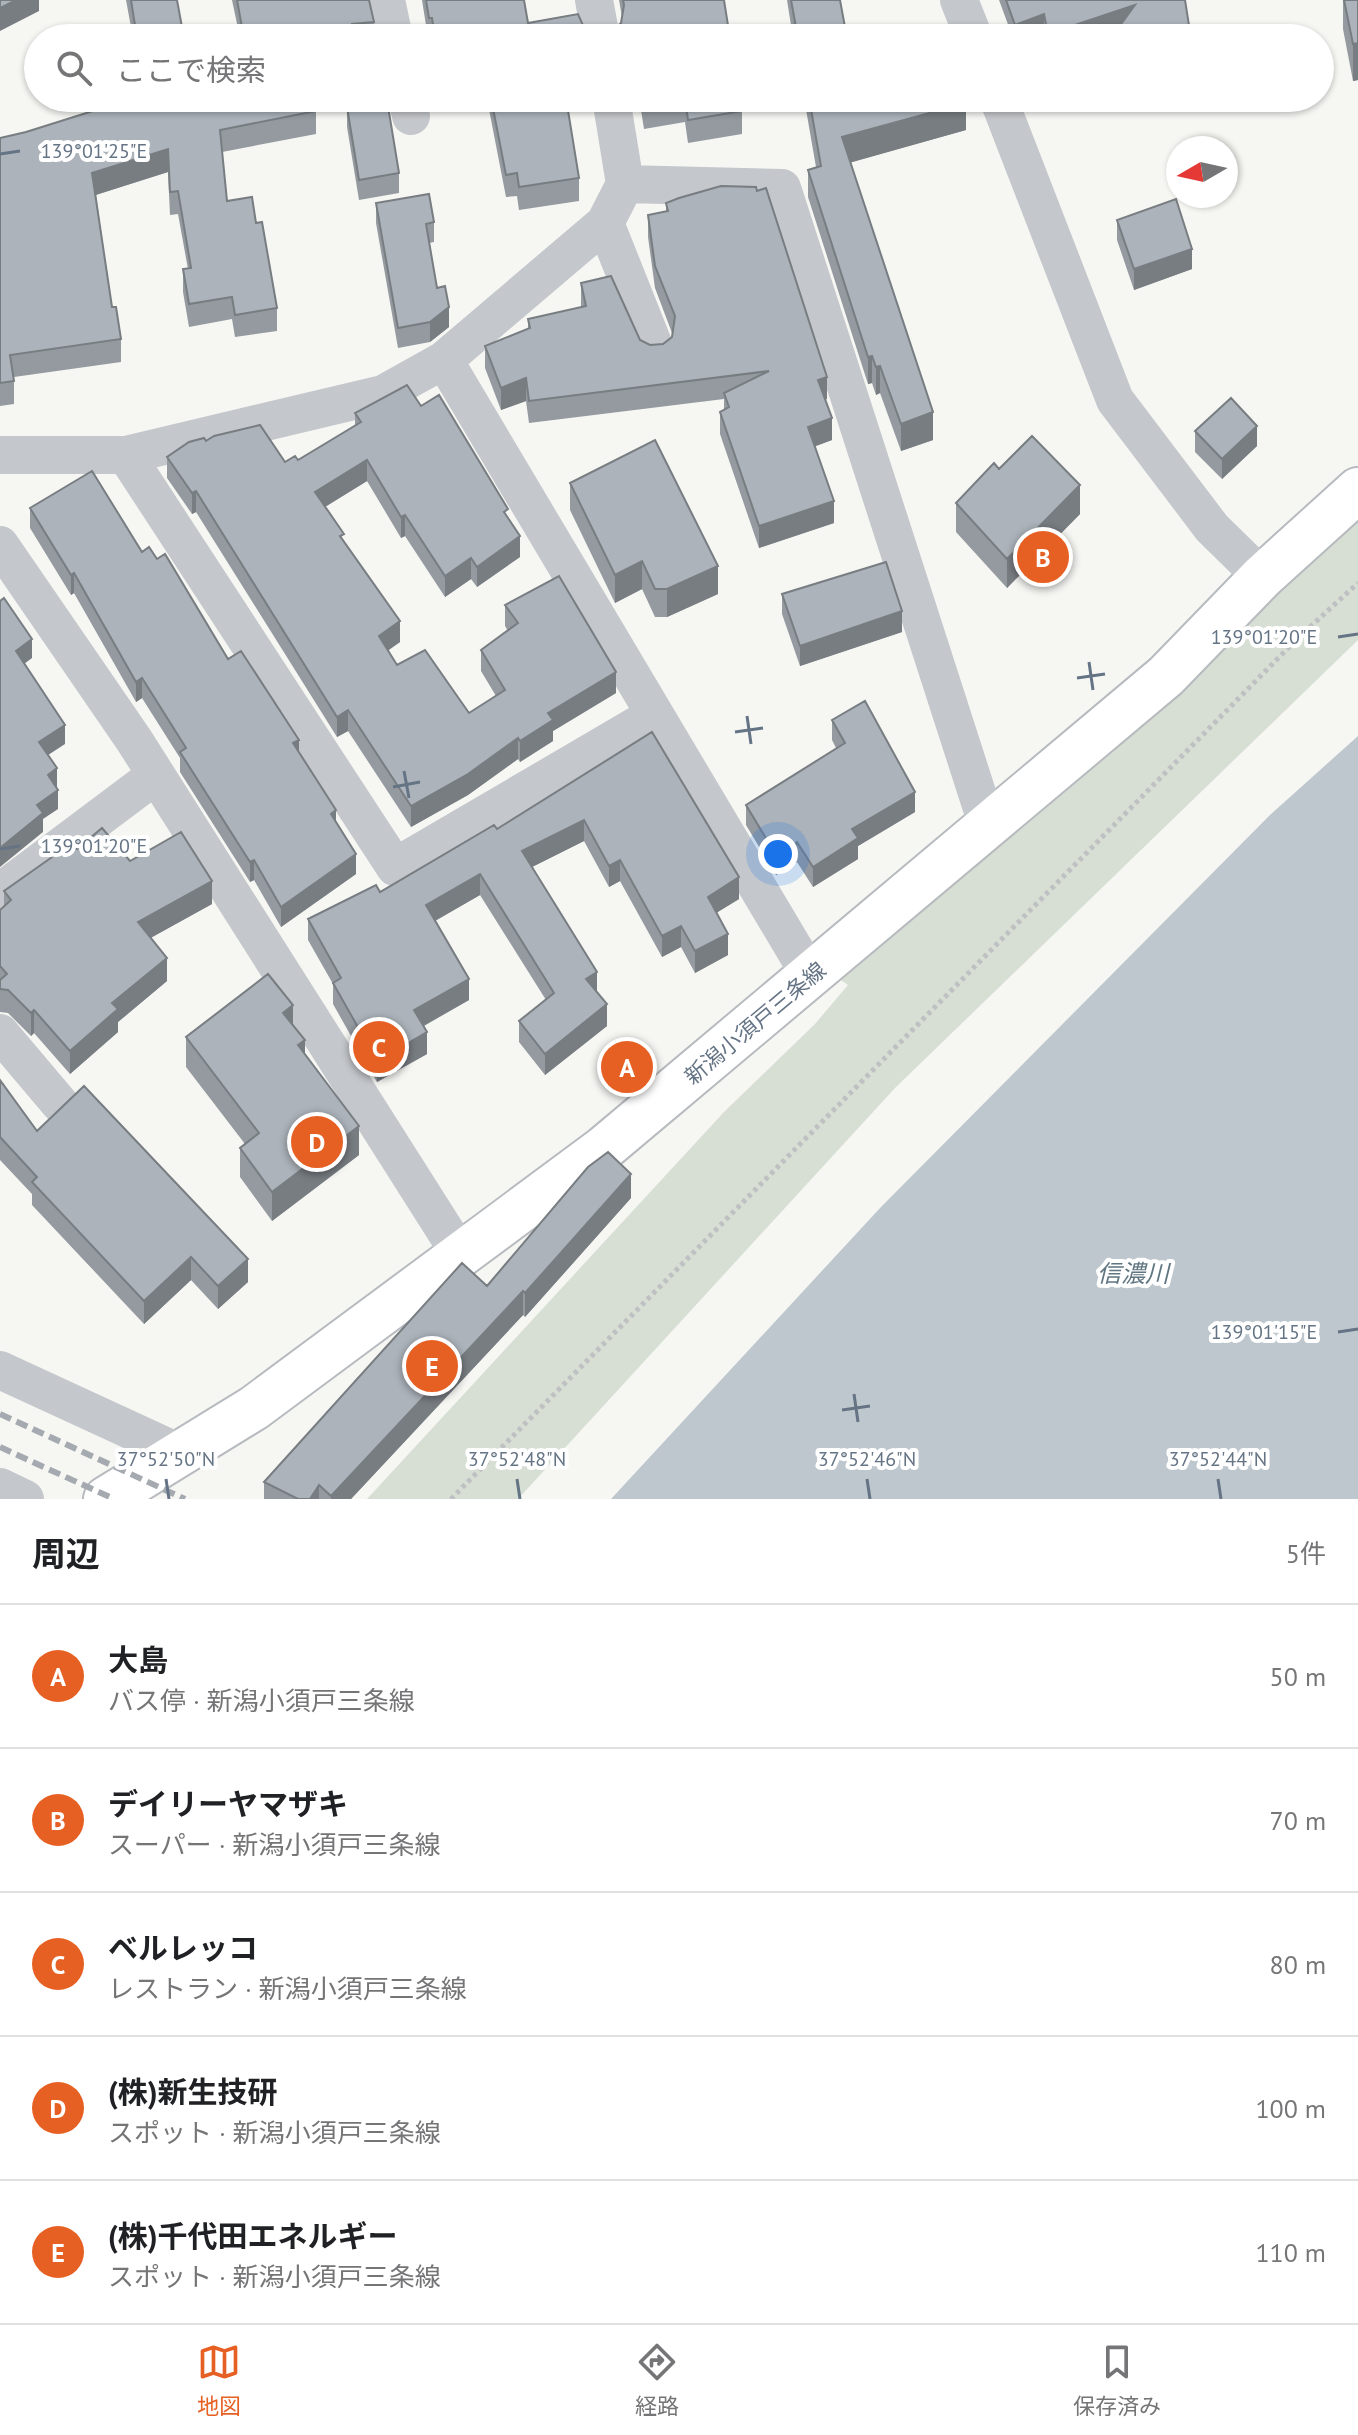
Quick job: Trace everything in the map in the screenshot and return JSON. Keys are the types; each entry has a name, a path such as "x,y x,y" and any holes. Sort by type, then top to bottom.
{"main road":[{"name":"新潟小須戸三条線","path":"106,1499 254,1408 603,1149 1166,676 1262,577 1358,490"}],"street":[{"path":"386,0 391,24"},
{"path":"594,0 598,24"},
{"path":"959,0 968,24"},
{"path":"0,455 126,455 383,394 444,360 605,223 625,184 613,112"},
{"path":"1003,112 1115,400 1212,528 1262,577"},
{"path":"625,184 782,188 988,827"},
{"path":"605,223 654,346"},
{"path":"444,360 811,977"},
{"path":"126,455 395,867 653,716"},
{"path":"0,545 156,775 460,1254"},
{"path":"0,892 156,775"},
{"path":"0,1033 60,1104"},
{"path":"0,1370 180,1453"},
{"path":"0,1487 25,1499"}],"path":[{"path":"451,1499 1287,649 1358,583"}],"shaded area":[{"path":"1358,510 1358,640 895,1088 518,1499 367,1499 724,1112 815,1024 848,985 835,976"}],"water":[{"name":"信濃川","path":"1358,736 1358,1499 611,1499 881,1207 1270,815"}],"building":[{"path":"0,0 16,0 0,8"},
{"path":"131,0 177,0 181,24 135,24"},
{"path":"237,0 369,0 374,22 352,24 241,24"},
{"path":"426,0 524,0 528,23 578,14 582,24 433,24 432,18 429,18"},
{"path":"623,0 724,0 728,24 620,24"},
{"path":"791,0 840,0 844,24 795,24"},
{"path":"1006,0 1185,0 1189,24 1121,24 1135,5 1078,24 1046,24 1044,14 1015,24"},
{"path":"1344,0 1358,0 1358,43 1353,44"},
{"path":"90,112 311,112 220,130 227,201 252,197 256,223 262,222 277,308 235,315 232,297 189,304 183,269 191,268 178,191 170,192 168,149 92,173 112,307 116,307 121,339 10,355 14,381 0,383 0,138"},
{"path":"348,112 389,112 399,173 359,180"},
{"path":"494,112 568,112 579,178 519,187 517,173 506,175"},
{"path":"687,112 736,112 688,120"},
{"path":"811,112 933,112 842,137 933,412 901,424 880,366 876,367 872,356 868,357 808,170 821,166"},
{"path":"721,186 756,187 757,191 766,188 827,377 818,380 832,418 808,427 834,501 759,526 720,412 729,407 724,393 769,371 529,401 526,378 501,388 485,346 530,328 528,319 586,306 581,283 611,276 640,340 650,345 663,344 672,337 675,316 655,266 648,215 668,211 666,203"},
{"path":"429,194 434,222 426,224 437,288 445,286 449,307 430,322 398,328 376,203"},
{"path":"1166,203 1166,208 1179,208 1192,249 1134,269 1117,220"},
{"path":"407,385 421,406 439,395 508,509 504,512 520,536 477,567 471,558 445,576 405,515 401,517 367,460 315,492 344,534 340,536 400,621 379,636 397,665 425,650 469,713 505,690 481,650 518,623 505,605 559,576 616,672 548,713 553,720 520,741 518,738 468,774 411,806 348,710 337,717 196,491 192,493 167,457 189,442 204,438 206,441 214,436 260,425 285,462 295,456 298,460 361,422 355,413"},
{"path":"1231,398 1257,426 1222,459 1195,431"},
{"path":"1032,436 1080,485 1007,559 956,503 994,463 999,469"},
{"path":"655,440 718,566 667,589 655,589 642,561 615,575 570,483"},
{"path":"92,471 142,552 149,547 157,559 165,554 228,659 241,651 299,740 293,743 336,810 331,814 356,854 281,907 254,860 250,862 180,752 186,748 142,678 136,682 74,573 71,575 30,508"},
{"path":"886,562 902,611 800,646 782,594"},
{"path":"4,598 32,639 16,651 65,725 39,742 57,768 48,775 58,790 37,805 43,813 0,848 0,601"},
{"path":"865,701 915,792 852,829 858,838 813,867 797,842 776,855 746,805 845,743 832,720"},
{"path":"652,732 739,877 708,897 728,934 695,951 681,926 662,936 620,860 609,866 584,820 522,851 597,972 586,979 607,1004 545,1054 519,1021 554,993 480,874 426,905 469,979 414,1010 427,1032 377,1061 333,983 341,978 308,919 376,885 380,892 494,825 497,829"},
{"path":"102,828 130,861 181,832 212,881 138,922 167,958 112,1003 118,1009 70,1051 34,1010 31,1013 8,990 0,989 0,980 7,974 0,966 0,910 11,900 4,891 72,843 77,849"},
{"path":"268,974 293,1005 283,1013 305,1040 298,1045 359,1126 272,1192 240,1148 259,1133 186,1037"},
{"path":"0,1080 37,1131 84,1086 248,1259 218,1286 191,1257 144,1301 32,1182 37,1177 0,1137"},
{"path":"608,1152 631,1174 525,1293 523,1291 331,1496 319,1485 310,1499 298,1499 264,1482 462,1263 487,1286 588,1167"}],"railway":[{"path":"0,1414 185,1499"},
{"path":"0,1447 114,1499"}],"place":[{"name":"デイリーヤマザキ","path":"1043,557"},
{"name":"ベルレッコ","path":"379,1047"},
{"name":"大島","path":"627,1067"},
{"name":"(株)新生技研","path":"317,1142"},
{"name":"(株)千代田エネルギー","path":"432,1366"}]}
